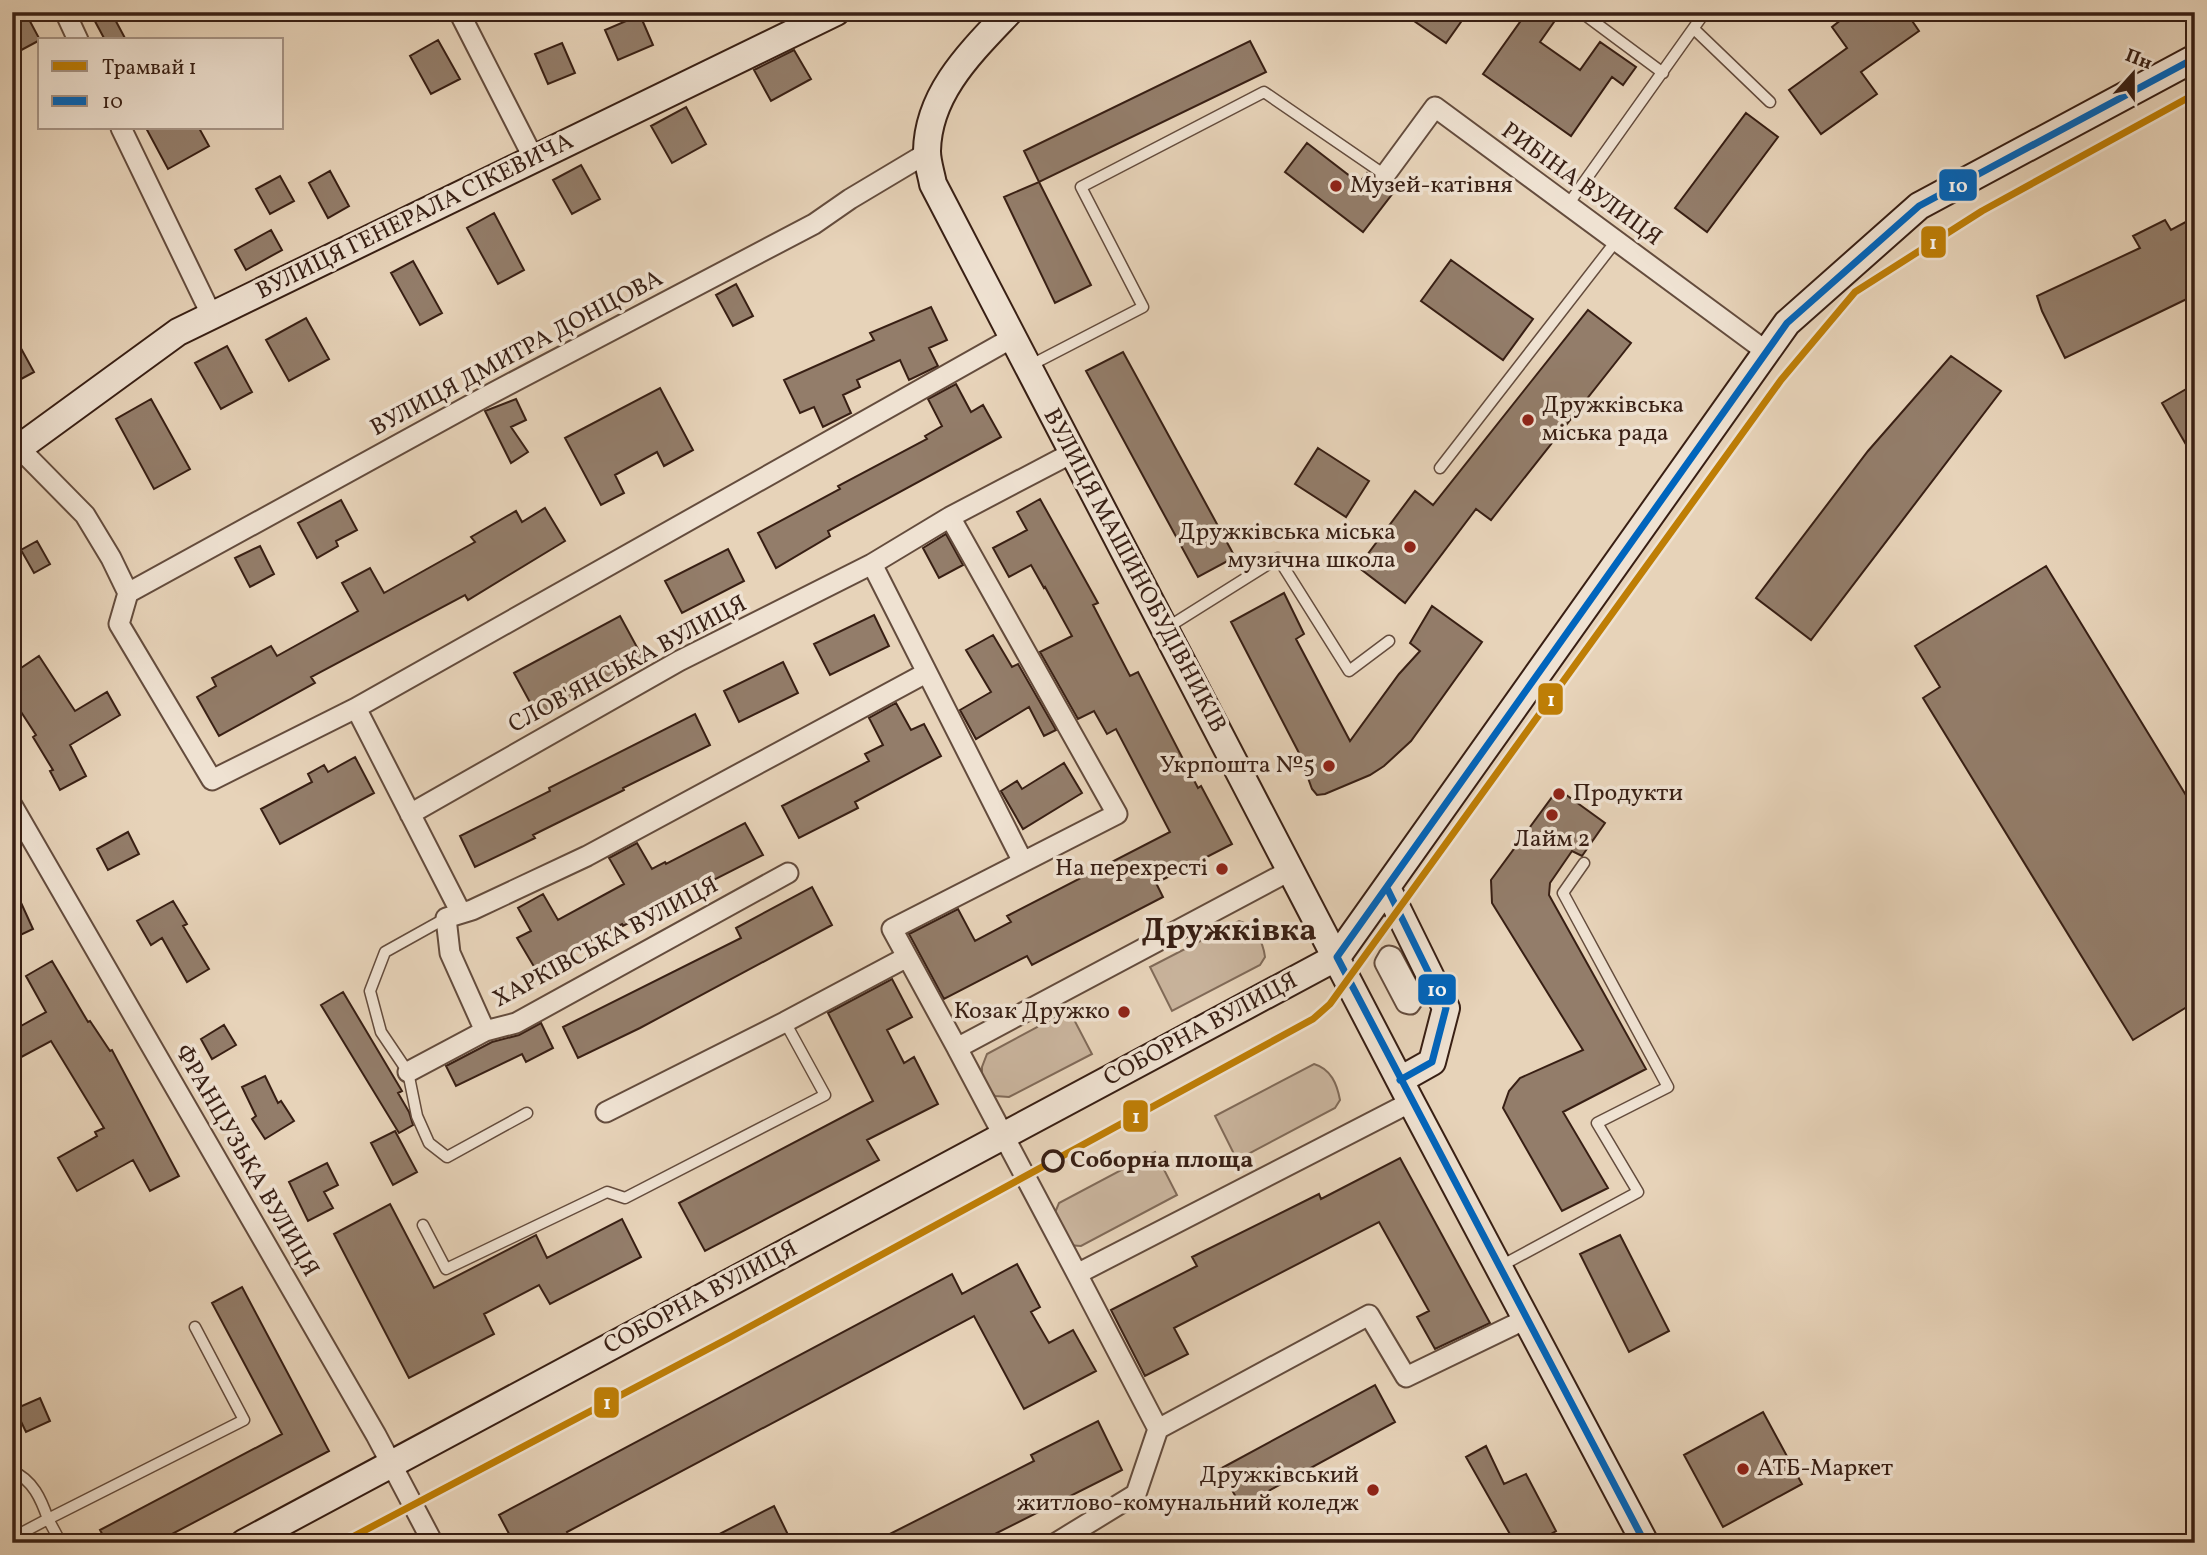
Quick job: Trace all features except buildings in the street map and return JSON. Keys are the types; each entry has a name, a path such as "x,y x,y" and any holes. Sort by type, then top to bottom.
{"street":[{"path":"65,12 77,38"},
{"path":"459,12 534,159"},
{"name":"ВУЛИЦЯ МАШИНОБУДІВНИКІВ","path":"1009,12 952,75 932,118 927,153 933,184 1644,1543"},
{"name":"ВУЛИЦЯ ГЕНЕРАЛА СІКЕВИЧА","path":"15,450 178,332 833,13"},
{"name":"СОБОРНА ВУЛИЦЯ","path":"244,1543 1337,957 1787,323 1919,206 2195,58"},
{"name":"РИБІНА ВУЛИЦЯ","path":"1385,175 1435,107 1767,352"},
{"path":"122,130 212,316"},
{"name":"ВУЛИЦЯ ДМИТРА ДОНЦОВА","path":"128,593 483,398 814,224 927,153"},
{"path":"15,450 85,515 111,558 128,593 119,624 212,780 356,708 1012,338"},
{"name":"СЛОВ'ЯНСЬКА ВУЛИЦЯ","path":"410,814 679,661 872,564 950,517 1072,453"},
{"path":"950,517 1117,814 892,929 1158,1429"},
{"path":"872,564 1024,862"},
{"path":"454,915 587,856 926,673"},
{"path":"356,708 410,814 454,915 450,953 485,1031"},
{"name":"ФРАНЦУЗЬКА ВУЛИЦЯ","path":"12,805 392,1463 433,1543"},
{"path":"957,1048 1291,870"},
{"name":"ХАРКІВСЬКА ВУЛИЦЯ","path":"408,1072 485,1031 516,1023 788,873"},
{"path":"1077,1274 1406,1091 1432,1062 1446,1008 1387,888"},
{"path":"606,1112 785,1022 904,950"},
{"path":"1056,1543 1136,1494 1158,1429 1369,1315 1406,1377 1526,1319"}],"lane":[{"path":"1581,12 1663,73"},
{"path":"1567,206 1705,12"},
{"path":"1694,29 1770,102"},
{"path":"1027,367 1143,307 1080,187 1264,92 1385,175"},
{"path":"1440,468 1616,241"},
{"path":"1165,629 1278,558 1349,671 1389,642"},
{"path":"1499,1267 1638,1192 1597,1123 1668,1087 1563,894 1584,863"},
{"path":"454,915 385,952 370,991 381,1032 408,1072 417,1116 429,1143 447,1157 527,1113"},
{"path":"424,1225 446,1269 607,1192 625,1198 825,1095 785,1022"},
{"path":"12,1538 244,1420 195,1327"},
{"path":"12,1471 20,1474 39,1494 61,1543"}],"shaded area":[{"path":"1239,921 1249,926 1260,940 1265,957 1260,965 1172,1011 1150,967"},
{"path":"1069,1010 1092,1054 1009,1097 995,1096 982,1082 982,1067 987,1054"},
{"path":"1314,1064 1325,1069 1335,1083 1340,1100 1335,1108 1237,1160 1215,1116"},
{"path":"1155,1152 1177,1195 1081,1246 1067,1245 1054,1215 1059,1203"}],"tram line":[{"name":"1","path":"341,1543 729,1338 1313,1019 1330,1004 1781,380 1855,292 1982,211 2195,94"}],"transit line":[{"name":"10","path":"1645,1543 1337,957 1787,323 1919,206 2195,58"},
{"name":"10","path":"1387,888 1446,1008 1432,1062 1400,1080"}],"place":[{"name":"Музей-катівня","path":"1336,186"},
{"name":"Дружківська міська рада","path":"1528,420"},
{"name":"Дружківська міська музична школа","path":"1410,547"},
{"name":"Укрпошта №5","path":"1329,766"},
{"name":"Продукти","path":"1559,794"},
{"name":"Лайм 2","path":"1552,815"},
{"name":"На перехресті","path":"1222,869"},
{"name":"Козак Дружко","path":"1124,1012"},
{"name":"Соборна площа","path":"1053,1161"},
{"name":"АТБ-Маркет","path":"1743,1469"},
{"name":"Дружківський житлово-комунальний коледж","path":"1373,1490"}],"district":[{"name":"Дружківка","path":"1229,932"}]}
